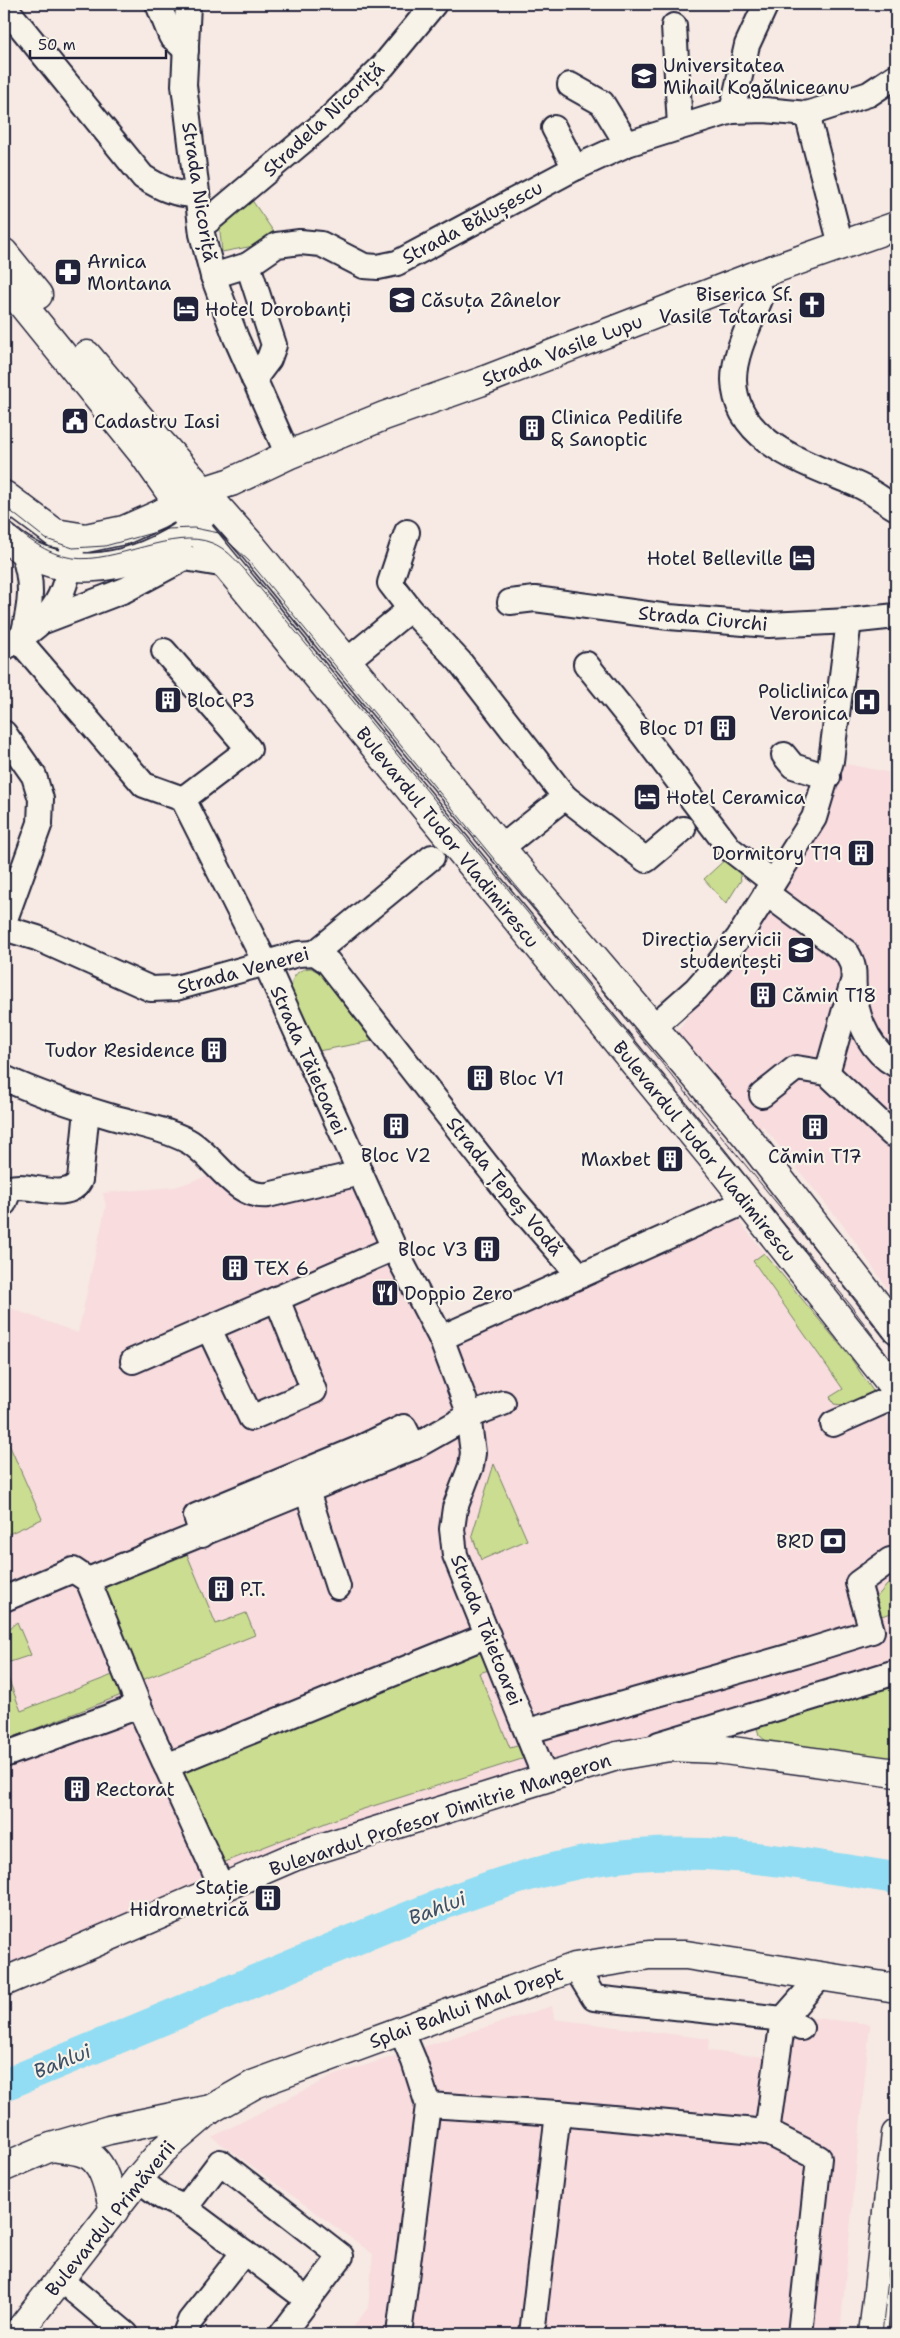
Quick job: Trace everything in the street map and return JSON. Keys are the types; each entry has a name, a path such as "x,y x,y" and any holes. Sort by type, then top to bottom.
{"main road":[{"name":"Strada Vasile Lupu","path":"186,515 208,497 231,482 288,455 754,276 896,226"},
{"name":"Bulevardul Tudor Vladimirescu","path":"7,276 208,497 348,660 501,848 652,1028 747,1137 896,1329"},
{"name":"Bulevardul Tudor Vladimirescu","path":"7,276 144,455 186,515 226,565 747,1201 892,1374"},
{"path":"4,495 55,532 86,538 186,515 182,536 133,561 70,568 46,562 13,544"},
{"name":"Bulevardul Profesor Dimitrie Mangeron","path":"4,1982 298,1855 617,1756 669,1747 716,1749 896,1773"},
{"name":"Splai Bahlui Mal Drept","path":"4,2167 51,2147 134,2124 211,2109 255,2084 575,1967 649,1955 686,1955 896,1988"},
{"name":"Bulevardul Primăverii","path":"16,2334 163,2150 211,2109"},
{"path":"872,2334 896,2134"},
{"path":"51,2147 86,2153 98,2163 106,2182 114,2211"}],"street":[{"path":"158,4 171,36 186,50"},
{"name":"Strada Nicoriță","path":"188,4 184,85 196,195 213,276 254,379 288,455"},
{"name":"Stradela Nicoriță","path":"202,222 208,221 329,119 383,66 434,4"},
{"path":"732,111 747,45 766,4"},
{"path":"5,10 144,177 162,188 180,195 196,195"},
{"path":"674,26 680,126"},
{"path":"841,245 807,114 869,94 896,76"},
{"path":"570,85 602,103 628,144"},
{"name":"Strada Bălușescu","path":"213,276 248,266 277,245 310,242 321,244 364,266 378,267 398,263 575,168 628,144 732,111 765,110 807,114"},
{"path":"554,128 575,168"},
{"path":"248,266 274,345 269,359 254,379"},
{"path":"754,276 761,297 739,350 734,379 736,398 748,423 767,441 798,460 862,487 896,508"},
{"path":"407,532 390,583 410,608 460,662 565,797 646,860 683,830"},
{"path":"44,622 57,602 66,582 70,568 74,536"},
{"path":"13,544 30,578 31,593 15,641"},
{"path":"15,641 44,622 125,590 185,558 226,565"},
{"name":"Strada Ciurchi","path":"510,602 536,599 669,617 769,625 849,621 896,616"},
{"path":"348,660 410,608"},
{"path":"652,1028 696,989 739,937 814,818 828,777 849,621"},
{"path":"15,641 144,785 174,795 248,749 164,651"},
{"path":"586,664 644,736 730,849 770,888 847,953 854,965 854,997 868,1035 884,1058 896,1066"},
{"path":"4,733 34,776 41,799 40,823 4,922"},
{"path":"784,755 793,766 828,777"},
{"name":"Strada Tăietoarei","path":"174,795 266,964 394,1248 441,1338 469,1416 473,1453 471,1466 455,1508 452,1529 455,1555 528,1730 545,1777"},
{"path":"501,848 565,797"},
{"name":"Strada Venerei","path":"4,928 37,938 151,988 160,990 176,988 298,954 315,953 432,858"},
{"name":"Strada Țepeș Vodă","path":"315,953 328,962 514,1200 580,1276"},
{"path":"827,1073 855,976"},
{"path":"762,1095 796,1068 827,1073 892,1134 896,1134"},
{"path":"4,1078 30,1090 87,1110 170,1134 188,1142 202,1150 241,1188 253,1195 268,1195 360,1173"},
{"path":"4,1203 10,1188 19,1186 67,1192 77,1186 80,1180 87,1110"},
{"path":"441,1338 747,1201"},
{"path":"133,1361 394,1248"},
{"path":"209,1329 251,1418 314,1391 277,1299"},
{"path":"833,1424 896,1396"},
{"path":"88,1580 414,1448 469,1416 503,1403"},
{"path":"202,1535 196,1516 358,1449 404,1427 414,1448"},
{"path":"307,1491 338,1587"},
{"path":"528,1730 798,1654 872,1631 858,1583 893,1560"},
{"path":"4,1599 73,1570 88,1580 139,1706 222,1888"},
{"path":"166,1766 488,1636"},
{"path":"617,1756 896,1672"},
{"path":"4,1755 139,1706"},
{"path":"575,1967 594,1998 792,2023"},
{"path":"767,2132 792,2023 820,1977"},
{"path":"399,2334 428,2105 414,2060 401,2030"},
{"path":"428,2105 558,2113 767,2132 819,2158 800,2334"},
{"path":"532,2334 558,2113"},
{"path":"185,2208 220,2162 341,2256 282,2334"},
{"path":"138,2179 162,2197 185,2208 308,2300"},
{"path":"185,2334 190,2322 244,2252"},
{"path":"60,2279 126,2334"}],"shaded area":[{"path":"831,761 896,774 896,1300 847,1230 763,1126 755,1131 676,1034 739,937"},
{"path":"360,1173 441,1338 729,1209 850,1357 875,1394 896,1437 896,1667 351,1839 311,1866 284,1878 225,1898 4,1984 4,1306 78,1333 106,1206 103,1193 175,1187 214,1174 241,1188"},
{"path":"552,2006 554,2019 709,2039 708,2051 765,2057 768,2039 788,2040 813,2018 870,2024 840,2334 348,2334 368,2308 373,2254 212,2137 335,2075"}],"green space":[{"path":"249,196 280,241 222,252 219,222"},
{"path":"729,856 738,866 741,880 726,904 704,879"},
{"path":"311,968 320,973 372,1041 318,1051 291,992 295,975 302,970"},
{"path":"764,1253 850,1357 875,1394 850,1404 834,1404 830,1397 843,1389 753,1261"},
{"path":"4,1433 42,1519 4,1536"},
{"path":"494,1464 527,1540 481,1560 472,1535"},
{"path":"186,1552 216,1624 246,1613 255,1635 142,1680 102,1587"},
{"path":"896,1580 896,1612 877,1617 875,1599 887,1585"},
{"path":"17,1622 31,1655 4,1664 4,1633"},
{"path":"483,1649 492,1669 479,1673 510,1748 524,1744 525,1758 354,1812 225,1862 217,1854 179,1770"},
{"path":"4,1668 21,1711 115,1674 124,1694 9,1739 4,1726"},
{"path":"896,1685 896,1759 766,1741 759,1735 757,1728 764,1723"}],"waterway":[{"name":"Bahlui","path":"4,2085 432,1908 499,1884 567,1865 639,1855 713,1854 786,1861 896,1878"}],"tram line":[{"path":"4,506 46,539 73,548 105,546 167,529 194,528 219,533 250,562 858,1302 896,1352"},
{"path":"4,519 44,549 73,558 107,556 180,539 197,539 212,543 233,557 782,1221 848,1302 896,1366"},
{"path":"882,2334 896,2205"},
{"path":"894,2292 896,2273"}],"place":[{"name":"Universitatea Mihail Kogălniceanu","path":"644,76"},
{"name":"Arnica Montana","path":"68,272"},
{"name":"Căsuța Zânelor","path":"402,300"},
{"name":"Biserica Sf. Vasile Tatarasi","path":"812,305"},
{"name":"Hotel Dorobanți","path":"186,309"},
{"name":"Cadastru Iasi","path":"75,421"},
{"name":"Clinica Pedilife & Sanoptic","path":"532,428"},
{"name":"Hotel Belleville","path":"802,558"},
{"name":"Bloc P3","path":"168,700"},
{"name":"Policlinica Veronica","path":"867,702"},
{"name":"Bloc D1","path":"723,728"},
{"name":"Hotel Ceramica","path":"647,797"},
{"name":"Dormitory T19","path":"861,853"},
{"name":"Direcția servicii studențești","path":"801,950"},
{"name":"Cămin T18","path":"763,995"},
{"name":"Tudor Residence","path":"214,1050"},
{"name":"Bloc V1","path":"480,1078"},
{"name":"Bloc V2","path":"396,1126"},
{"name":"Cămin T17","path":"815,1127"},
{"name":"Maxbet","path":"670,1159"},
{"name":"Bloc V3","path":"487,1249"},
{"name":"TEX 6","path":"235,1268"},
{"name":"Doppio Zero","path":"385,1293"},
{"name":"BRD","path":"833,1541"},
{"name":"P.T.","path":"221,1589"},
{"name":"Rectorat","path":"77,1789"},
{"name":"Stație Hidrometrică","path":"268,1898"}]}
